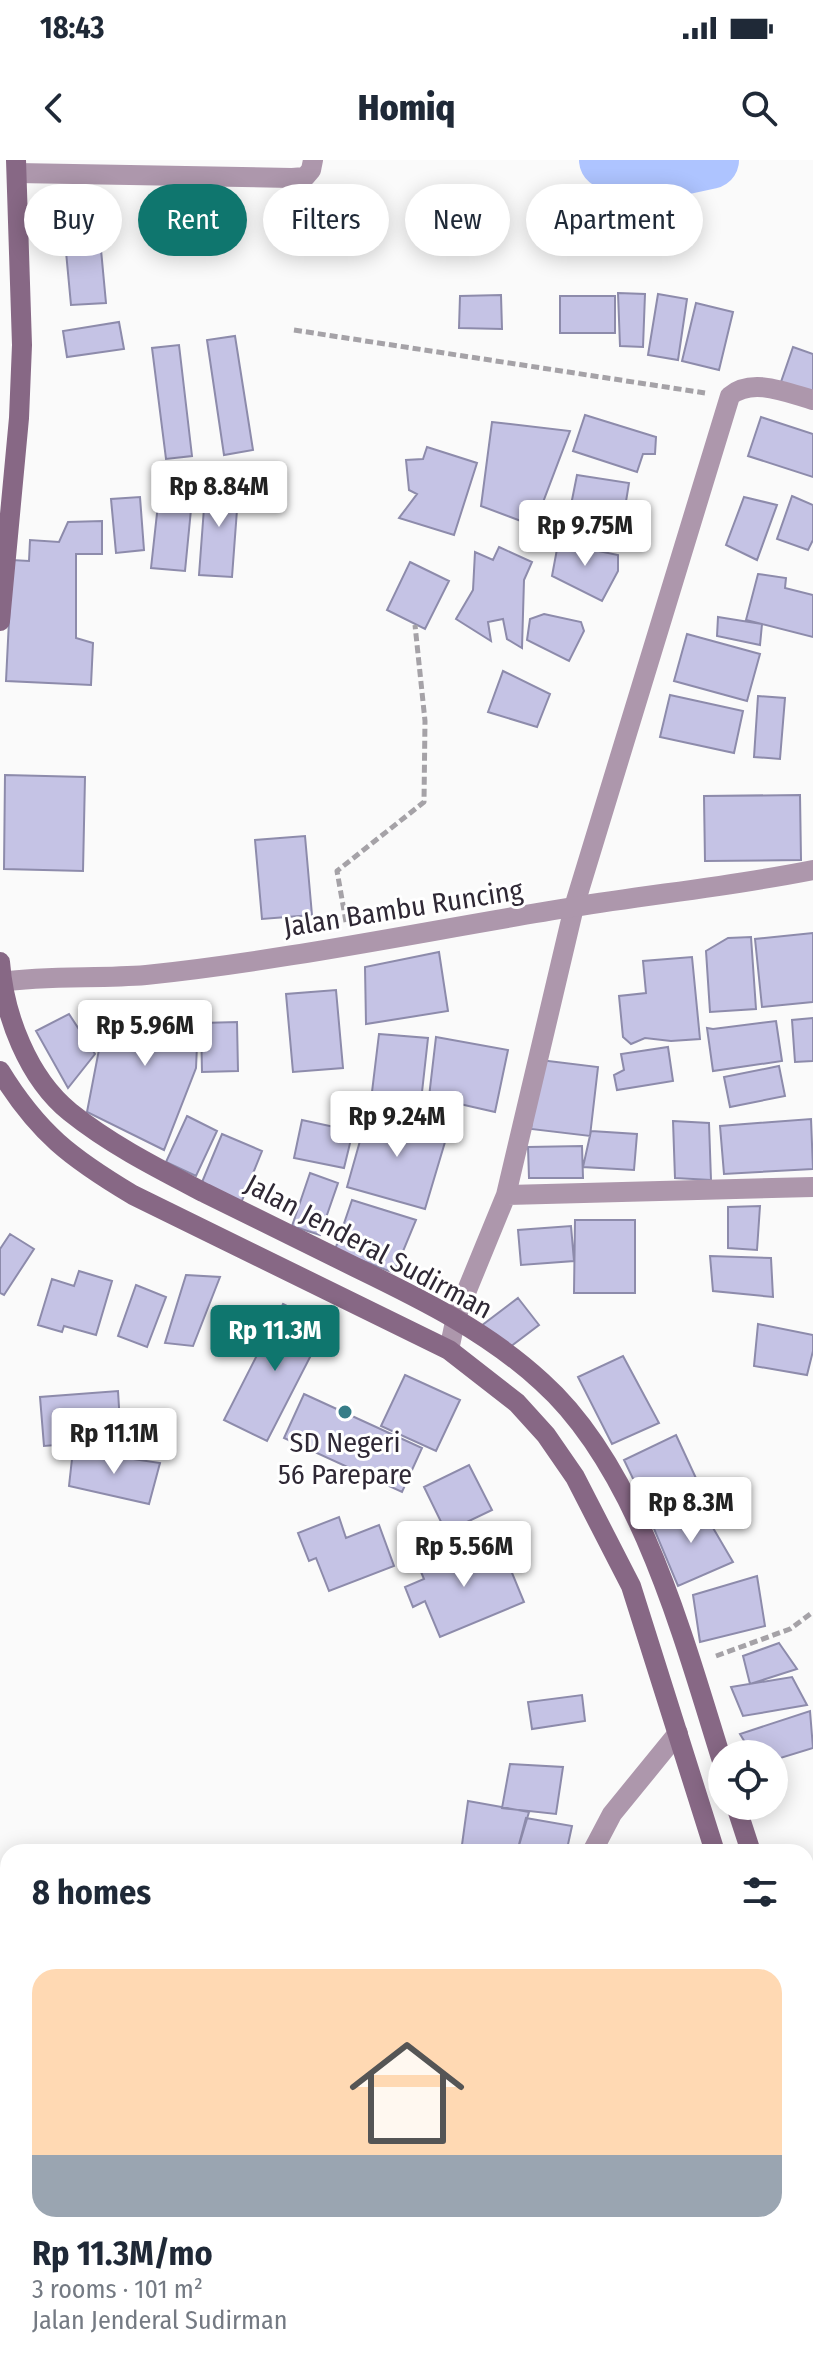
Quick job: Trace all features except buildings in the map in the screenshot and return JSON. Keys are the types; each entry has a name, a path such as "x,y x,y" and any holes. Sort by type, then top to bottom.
{"main road":[{"path":"0,621 4,522 19,418 22,345 17,167"},
{"name":"Jalan Jenderal Sudirman","path":"0,975 28,1059 45,1085 69,1111 144,1162 456,1317 543,1382 579,1420 605,1460 645,1539 678,1621 715,1740"},
{"name":"Jalan Jenderal Sudirman","path":"0,1071 49,1137 92,1171 133,1195 449,1350 517,1403 546,1435 575,1477 631,1586 713,1844"},
{"path":"741,1820 748,1844"}],"street":[{"path":"17,167 292,178 305,177 311,170 313,160"},
{"path":"449,1350 456,1317 506,1195 574,907 730,396 750,387 813,400"},
{"name":"Jalan Bambu Runcing","path":"0,975 144,975 350,947 574,907 743,884 813,870"},
{"path":"506,1195 813,1187"},
{"path":"596,1844 612,1814 678,1733"}],"path":[{"path":"294,330 730,396"},
{"path":"350,947 337,871 424,802 425,721 415,625"},
{"path":"691,1665 790,1629 813,1612"}],"waterway":[{"path":"608,160 650,173 710,160"}],"place":[{"name":"SD Negeri 56 Parepare","path":"345,1412"}]}
